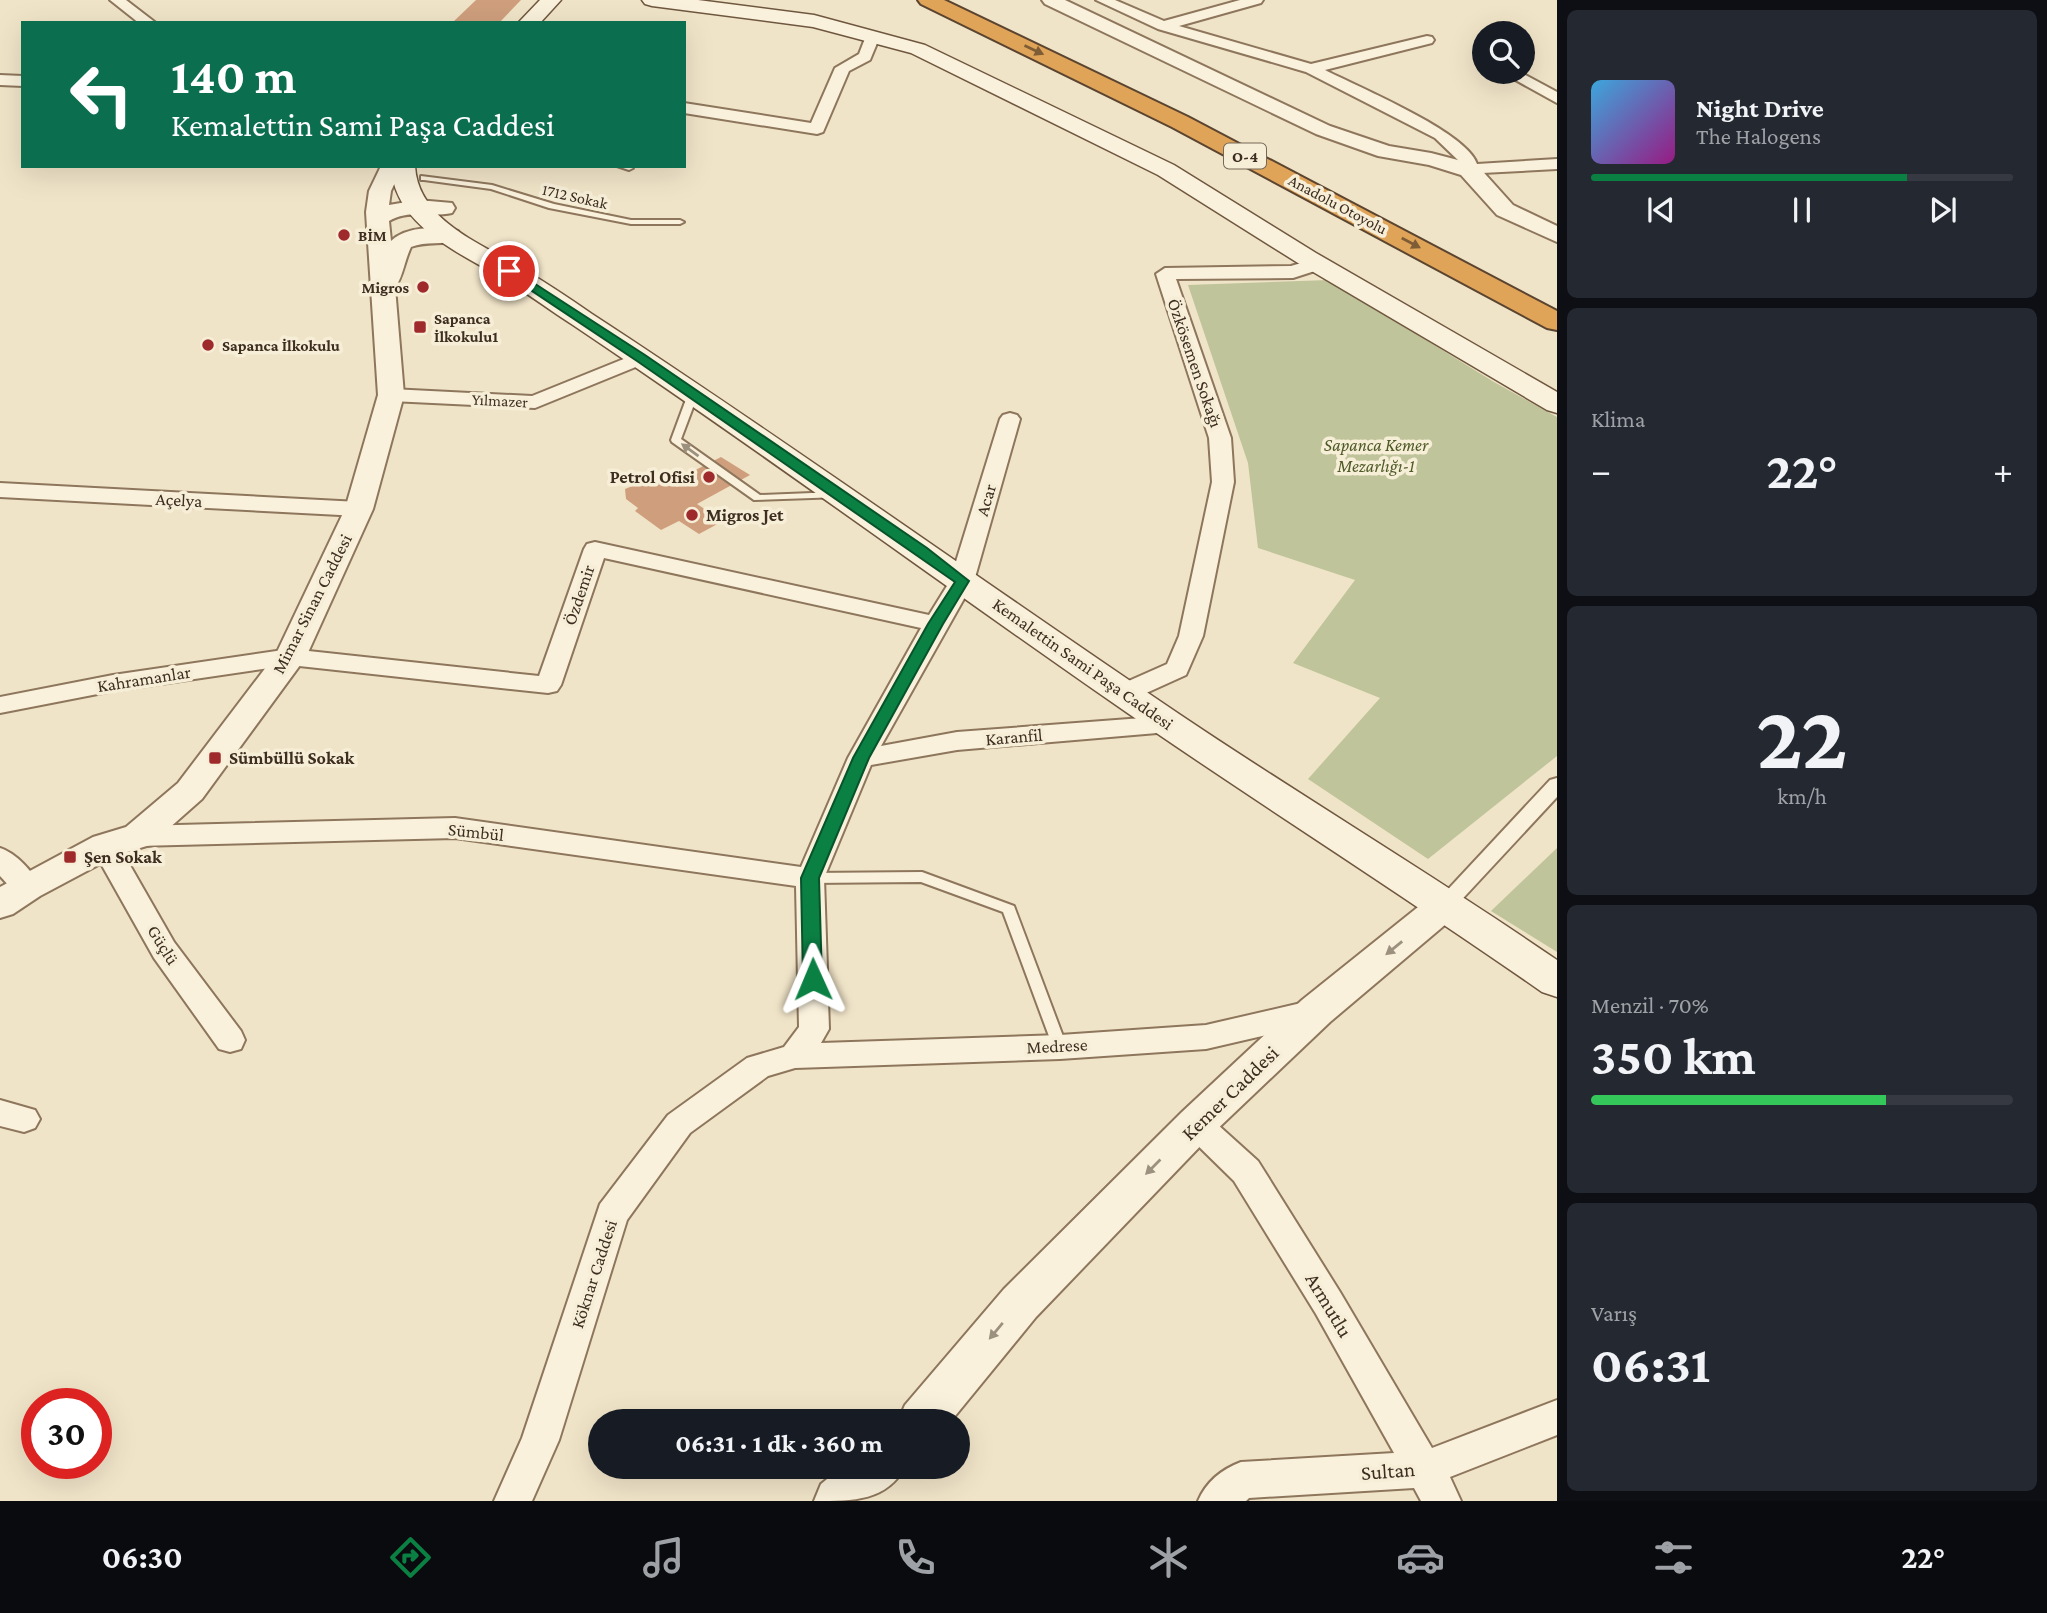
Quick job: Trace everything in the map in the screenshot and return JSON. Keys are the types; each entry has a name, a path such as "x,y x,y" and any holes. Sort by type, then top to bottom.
{"highway":[{"name":"Anadolu Otoyolu","path":"928,0 1180,122 1340,204 1557,322"},
{"name":"Anadolu Otoyolu","path":"968,0 1107,65 1355,189"}],"main road":[{"path":"530,21 551,0"},
{"path":"652,0 776,15 919,49 1166,170 1318,264 1557,404"},
{"name":"Kemalettin Sami Paşa Caddesi","path":"423,185 450,236 480,257 509,271 641,358 1169,724 1446,904 1557,981"},
{"name":"Kemalettin Sami Paşa Caddesi","path":"423,185 509,271"}],"street":[{"path":"117,0 146,21"},
{"path":"1051,0 1323,130 1385,152 1431,159 1469,170 1557,164"},
{"path":"1103,0 1163,26 1311,69 1441,135 1468,161 1469,170 1505,210 1557,235"},
{"path":"1163,26 1255,0"},
{"path":"686,108 817,129 842,68 865,57 873,36"},
{"path":"1311,69 1427,40"},
{"path":"0,80 21,81"},
{"path":"1532,84 1557,97"},
{"path":"385,298 377,219 380,191 391,168"},
{"path":"377,219 423,185"},
{"path":"385,298 391,265 423,185"},
{"path":"401,243 418,236 450,236"},
{"name":"Özkösemen Sokağı","path":"1124,693 1177,669 1191,636 1223,482 1220,438 1165,274 1293,272 1318,264"},
{"name":"Mimar Sinan Caddesi","path":"0,905 27,887 105,846 138,836 190,791 290,657 359,509 391,395 385,298"},
{"name":"Yılmazer","path":"391,395 535,402 641,358"},
{"name":"Acar","path":"962,581 1010,419"},
{"name":"Açelya","path":"0,491 359,509"},
{"name":"Özdemir","path":"290,657 548,685 595,549 935,624"},
{"path":"796,1056 814,1029 810,878 861,758 935,624 962,581"},
{"name":"Kahramanlar","path":"0,705 113,682 290,657"},
{"name":"Karanfil","path":"861,758 957,741 1169,724"},
{"name":"Kemer Caddesi","path":"932,1409 1020,1303 1196,1124 1316,1011 1446,904 1557,785"},
{"name":"Sümbül","path":"138,836 454,828 810,878"},
{"name":"Güçlü","path":"105,846 164,950 230,1040"},
{"path":"0,858 27,887"},
{"name":"Medrese","path":"796,1056 1060,1047 1206,1037 1316,1011"},
{"name":"Köknar Caddesi","path":"513,1501 540,1440 612,1214 679,1124 758,1067 796,1056"},
{"name":"Armutlu","path":"1196,1124 1246,1171 1328,1303 1433,1485"},
{"name":"Sultan","path":"1216,1501 1241,1480 1433,1485 1557,1417"},
{"path":"838,1501 866,1479"}],"lane":[{"name":"1712 Sokak","path":"423,185 492,187 552,206 631,222 680,222"},
{"path":"693,394 676,440 758,498 841,495"},
{"path":"810,878 922,877 1009,909 1060,1047"}],"green space":[{"name":"Sapanca Kemer Mezarlığı-1","path":"1329,280 1494,382 1557,417 1557,756 1428,859 1308,779 1380,698 1293,663 1355,580 1258,548 1248,463 1188,285"},
{"path":"1557,848 1557,952 1491,911"}],"building":[{"path":"476,0 521,0 501,21 454,21"},
{"path":"721,457 750,475 697,504 723,521 699,534 679,521 661,530 635,511 638,508 626,499 625,489 657,476 668,484"}],"place":[{"name":"BİM","path":"344,235"},
{"name":"Migros","path":"423,287"},
{"name":"Sapanca İlkokulu1","path":"420,327"},
{"name":"Sapanca İlkokulu","path":"208,345"},
{"name":"Petrol Ofisi","path":"709,477"},
{"name":"Migros Jet","path":"692,515"},
{"name":"Sümbüllü Sokak","path":"215,758"},
{"name":"Şen Sokak","path":"70,857"}],"route":[{"path":"509,271 641,358 962,581 935,624 861,758 810,878 813,979"}]}
